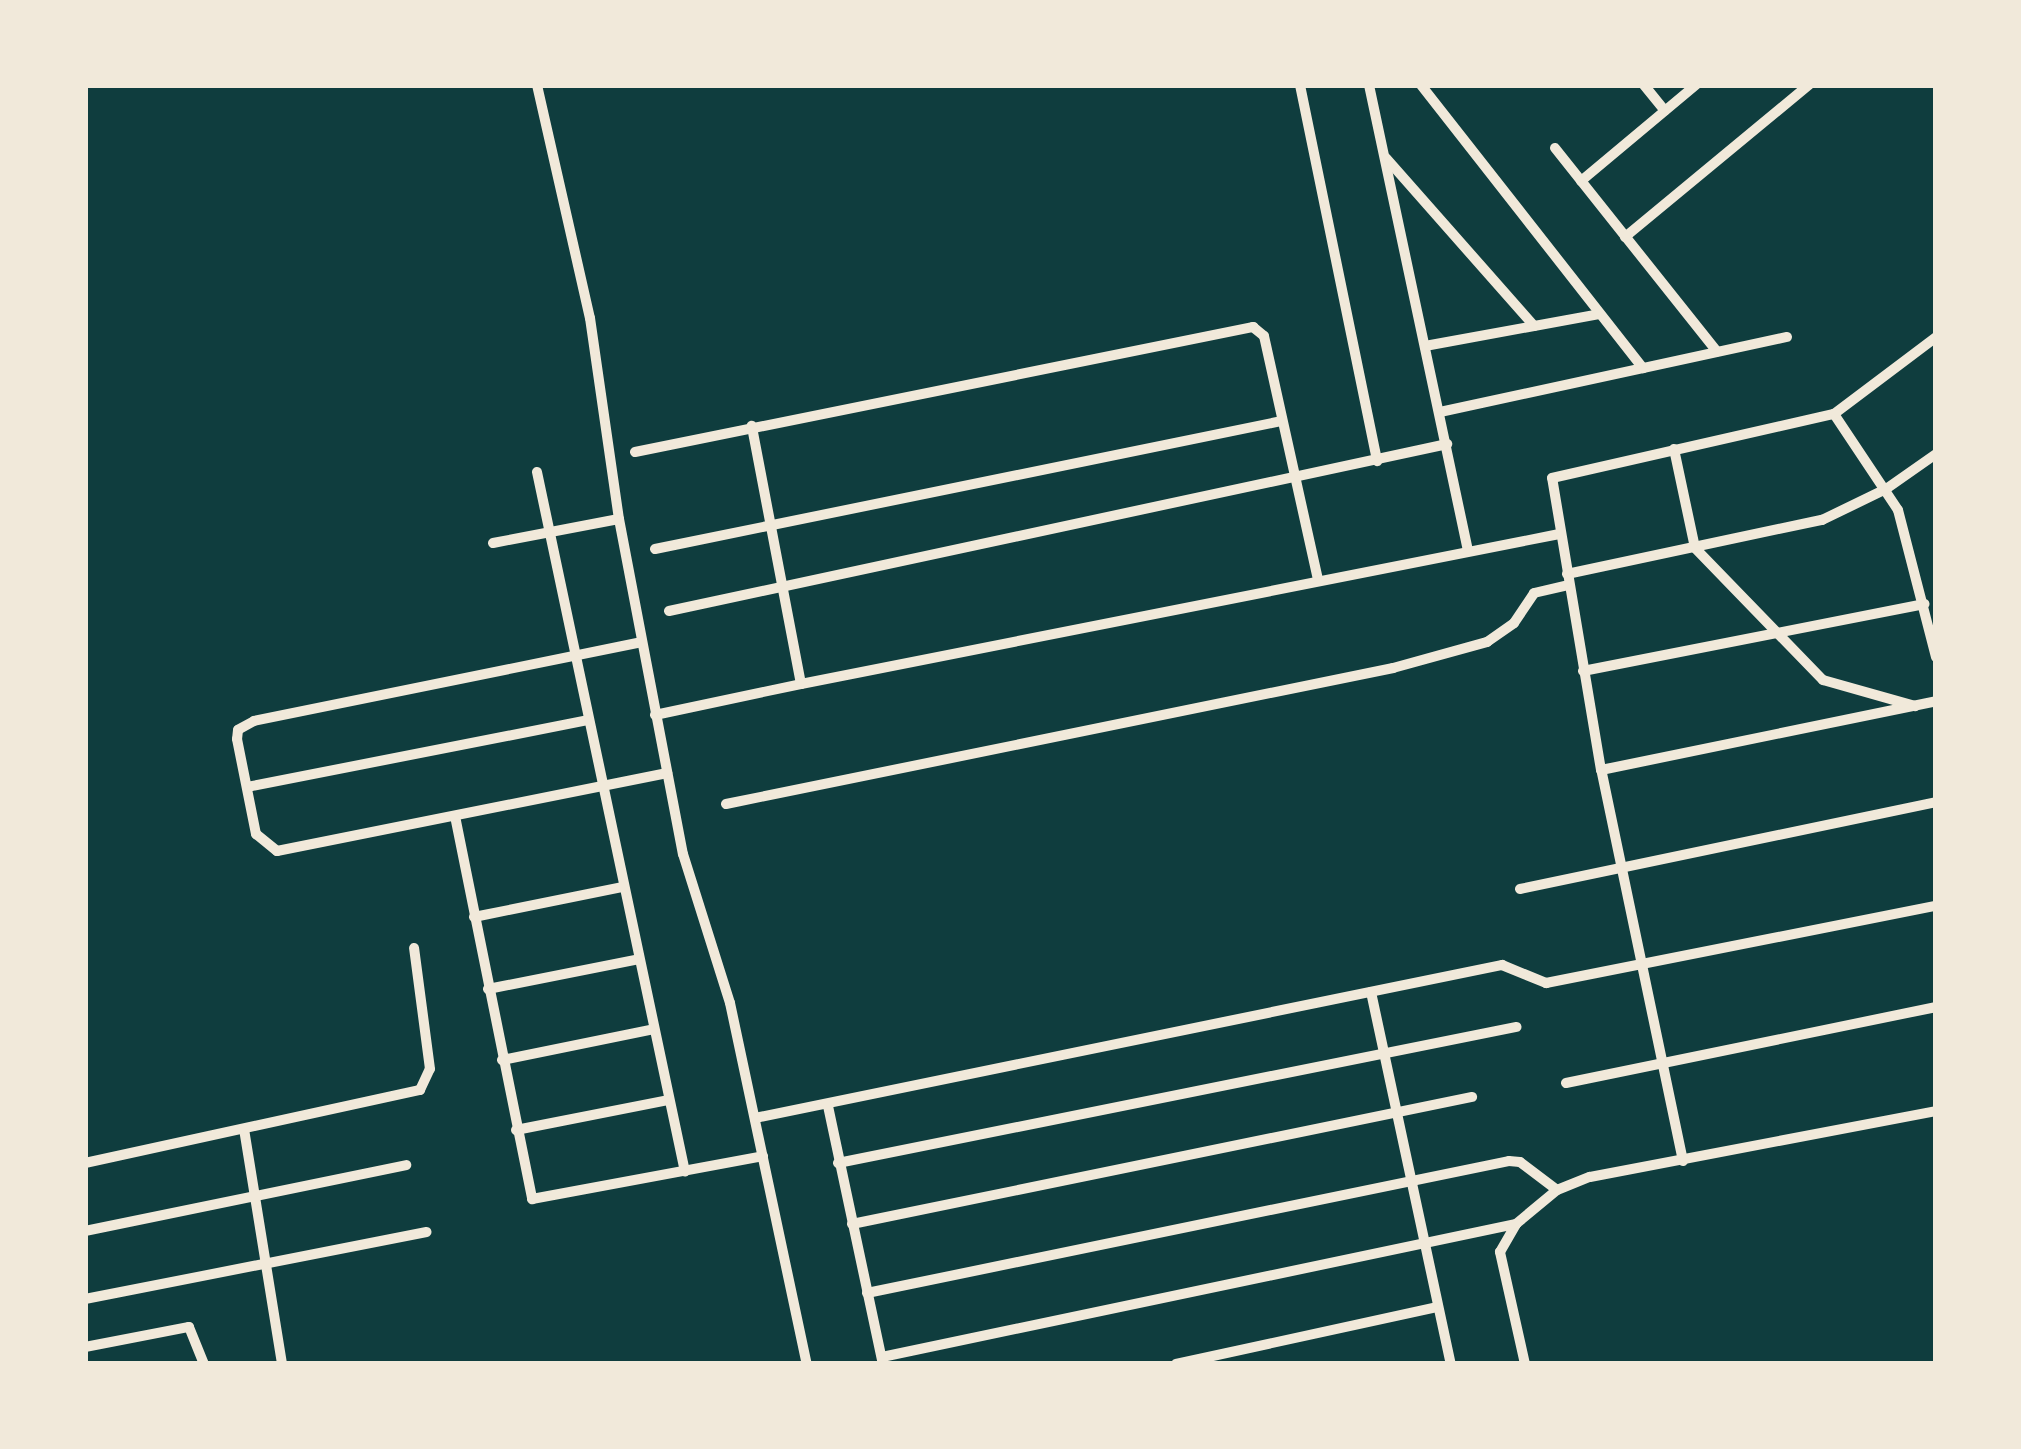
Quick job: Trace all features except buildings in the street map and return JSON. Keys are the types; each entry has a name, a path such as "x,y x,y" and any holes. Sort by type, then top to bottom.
{"street":[{"path":"537,85 590,318 619,519 667,772 755,1118 807,1364"},
{"path":"1300,85 1377,461"},
{"path":"1369,85 1468,550"},
{"path":"1422,85 1644,368"},
{"path":"1644,85 1665,111"},
{"path":"1581,181 1696,85"},
{"path":"1625,237 1809,85"},
{"path":"1554,148 1717,352"},
{"path":"1385,157 1534,326"},
{"path":"1425,346 1599,314"},
{"path":"635,452 1254,327 1264,336 1318,580"},
{"path":"1440,412 1786,337"},
{"path":"1683,1161 1601,770 1552,478 1834,414 1936,337"},
{"path":"1834,414 1886,489 1908,534 1936,656"},
{"path":"655,549 1282,420"},
{"path":"752,426 801,684"},
{"path":"668,611 1296,480 1447,444"},
{"path":"1674,449 1696,548 1823,680 1915,706"},
{"path":"726,804 1438,656 1503,634 1525,600 1568,579 1822,520 1886,489 1936,454"},
{"path":"537,472 685,1172"},
{"path":"493,543 619,519"},
{"path":"656,715 1559,534"},
{"path":"1583,671 1924,604"},
{"path":"642,642 244,724 237,740 256,834 268,850 667,772"},
{"path":"1601,770 1936,701"},
{"path":"247,787 588,720"},
{"path":"1520,889 1936,802"},
{"path":"454,816 532,1199 763,1156"},
{"path":"474,917 623,887"},
{"path":"755,1118 1502,966 1546,983 1936,906"},
{"path":"85,1162 420,1090 430,1069 414,948"},
{"path":"488,988 638,959"},
{"path":"1371,992 1451,1364"},
{"path":"1566,1083 1936,1006"},
{"path":"838,1164 1516,1026"},
{"path":"502,1060 654,1029"},
{"path":"852,1224 1472,1097"},
{"path":"516,1130 669,1100"},
{"path":"828,1106 882,1360 1516,1224"},
{"path":"1522,1363 1500,1252 1516,1224 1556,1190 1936,1111"},
{"path":"244,1130 282,1364"},
{"path":"867,1292 1411,1179 1520,1162 1556,1190"},
{"path":"85,1230 406,1164"},
{"path":"85,1299 426,1232"},
{"path":"1176,1364 1438,1308"},
{"path":"85,1347 190,1327 204,1364"}]}
